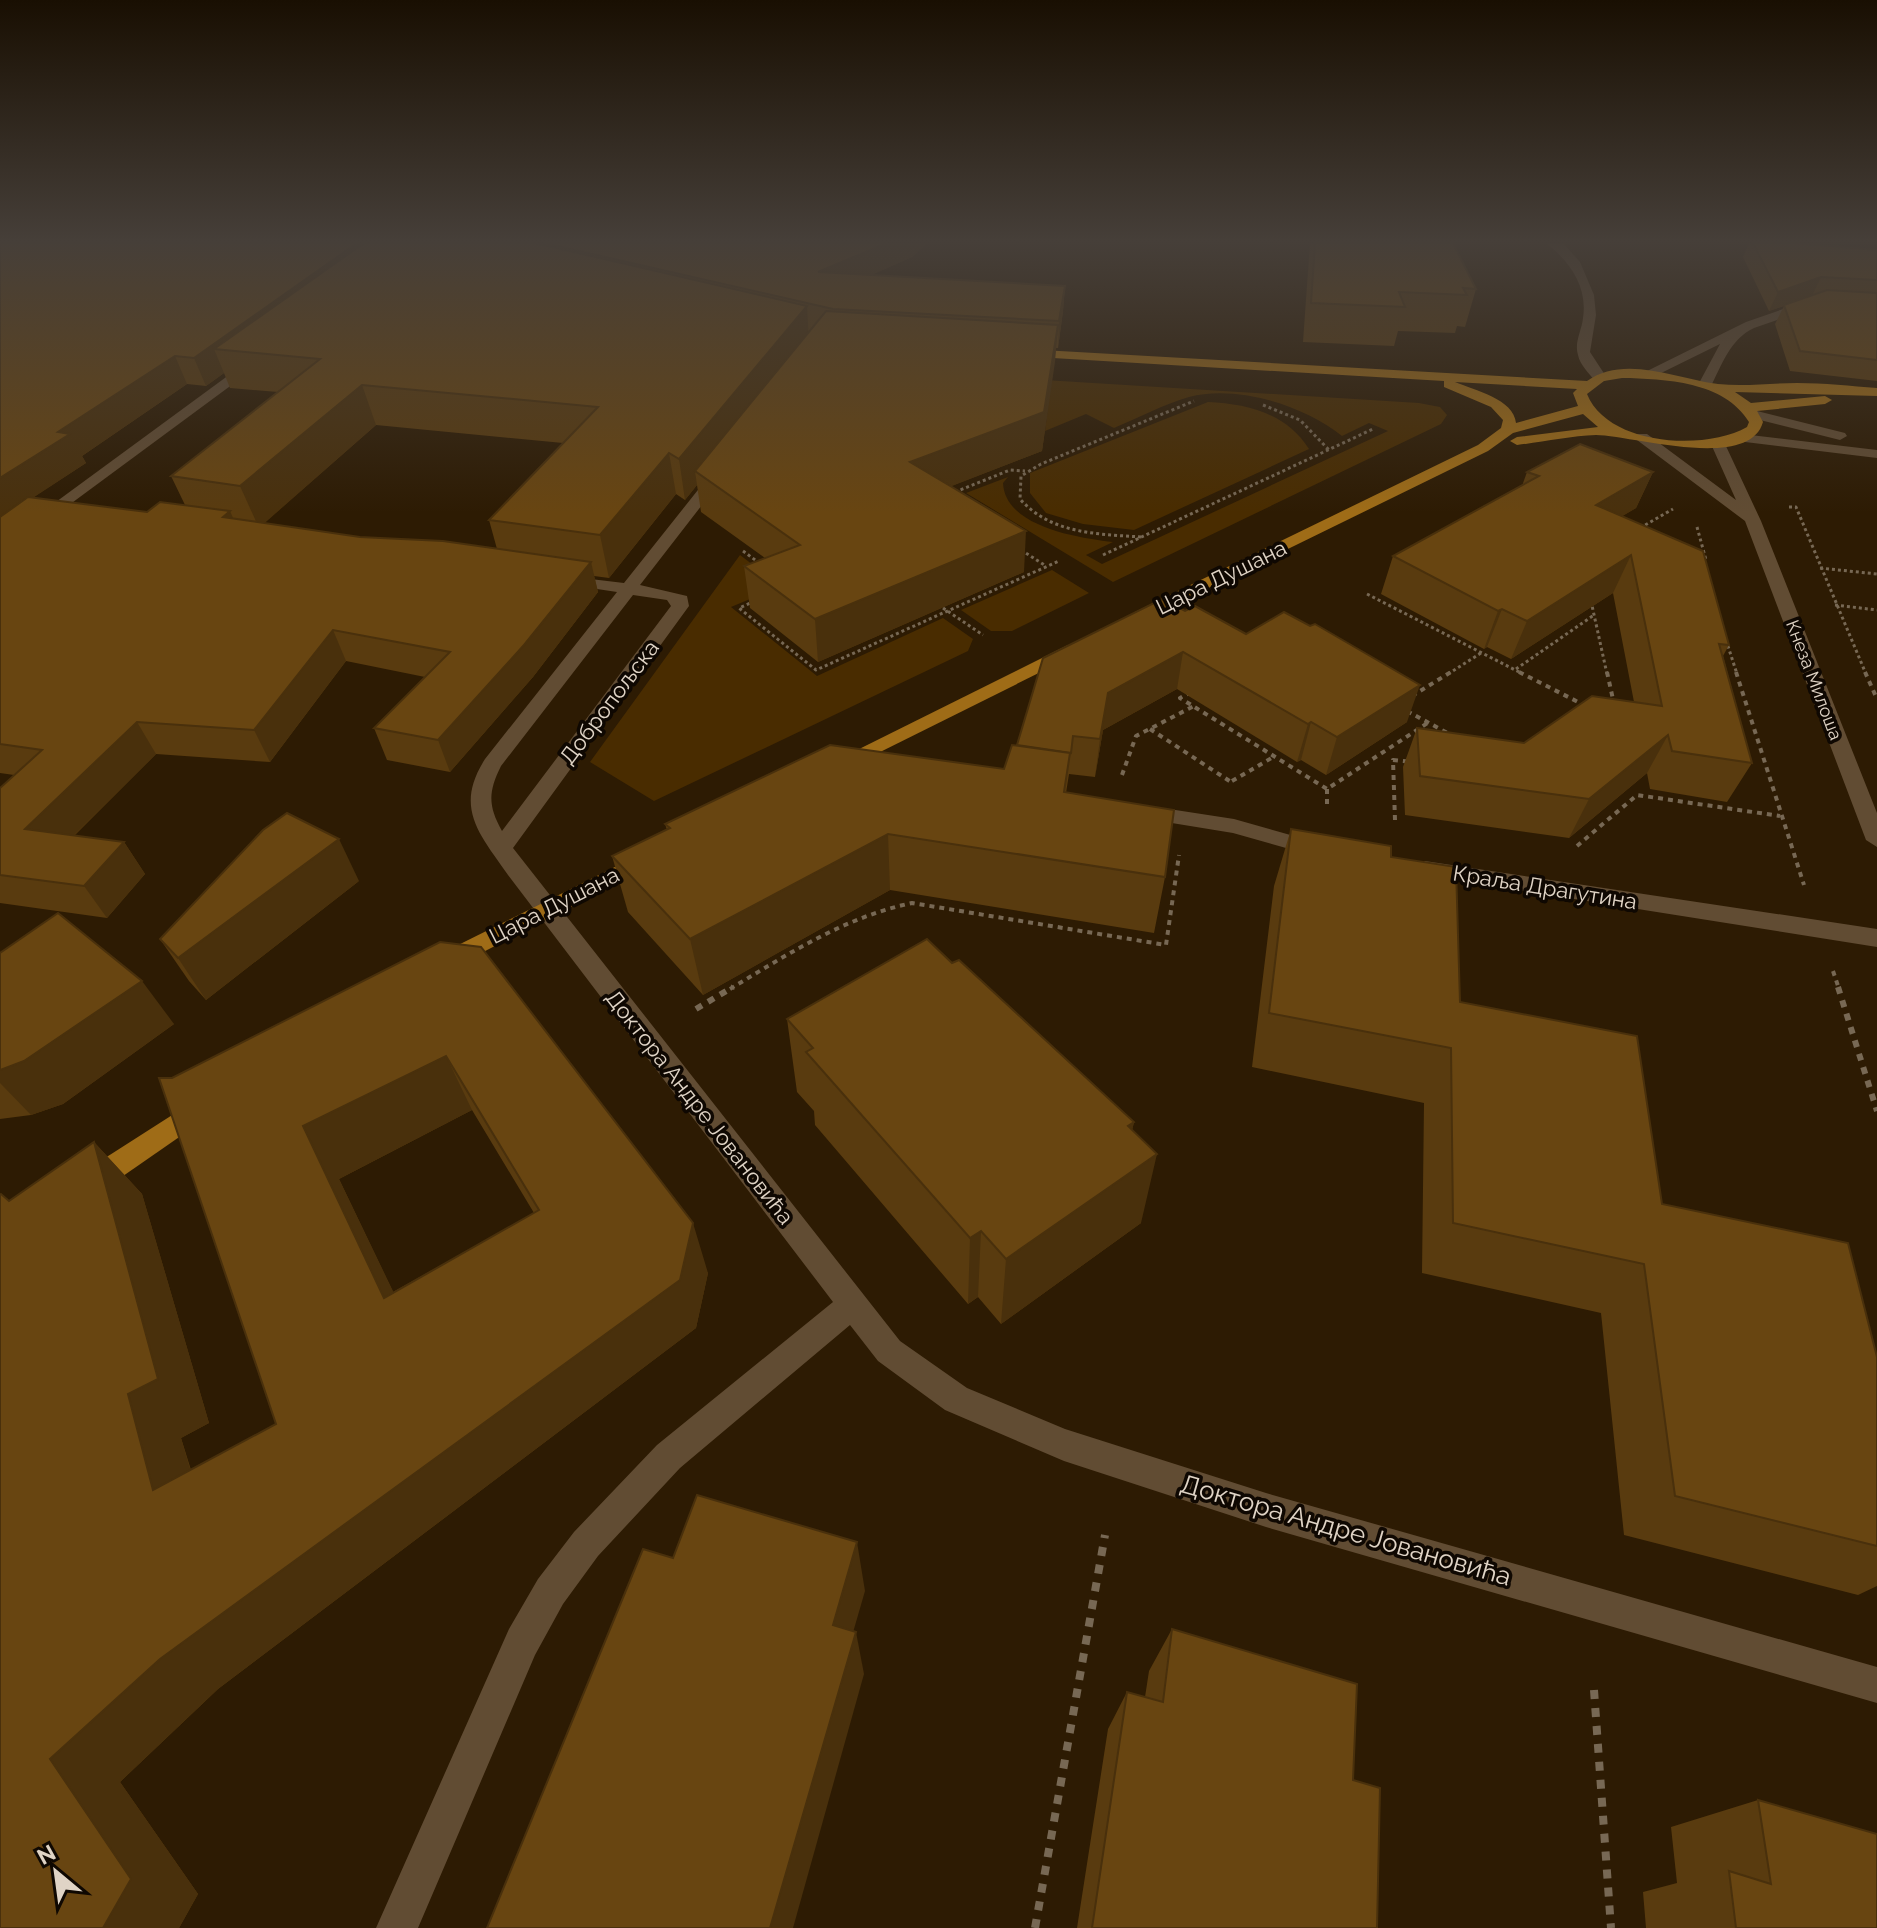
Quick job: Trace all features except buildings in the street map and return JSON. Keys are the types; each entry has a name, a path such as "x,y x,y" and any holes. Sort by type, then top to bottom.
{"main road":[{"path":"1008,352 1585,385 1600,378 1648,374 1709,386 1801,387 1877,394"},
{"path":"1420,375 1583,405 1625,432 1681,444 1718,444 1742,438 1754,429 1751,411"},
{"path":"1420,375 1496,404 1510,419 1508,430"},
{"path":"1583,405 1580,393 1585,385"},
{"path":"1709,386 1751,411 1877,394"},
{"name":"Цара Душана","path":"1130,621 1483,448 1508,430 1583,405"},
{"name":"Цара Душана","path":"1483,448 1541,436 1625,432"},
{"path":"830,768 1087,642"},
{"name":"Цара Душана","path":"425,971 658,852"},
{"path":"68,1198 218,1096"}],"street":[{"path":"1584,333 1585,357 1600,378"},
{"path":"1648,374 1733,333"},
{"path":"1709,386 1712,366 1728,341 1739,333"},
{"path":"0,551 265,354"},
{"path":"1751,411 1877,447"},
{"path":"1642,437 1753,521"},
{"path":"1742,438 1877,454"},
{"name":"Кнеза Милоша","path":"1718,444 1753,521 1877,840"},
{"path":"546,909 502,847 480,805 479,793 486,776 728,461"},
{"path":"59,507 81,511"},
{"name":"Добропољска","path":"502,847 680,606 681,600 671,595 544,576"},
{"path":"830,768 871,771"},
{"path":"1113,808 1234,826 1338,855"},
{"name":"Краља Драгутина","path":"1409,866 1877,938"},
{"name":"Доктора Андре Јовановића","path":"546,909 889,1351 956,1399 1064,1445 1266,1510 1877,1685"},
{"path":"397,1928 522,1642 540,1605 572,1560 654,1474 853,1304"}],"path":[{"path":"1141,537 1073,529 1036,514 1020,499 1021,476 1026,471 1198,400"},
{"path":"1260,404 1300,420 1329,450"},
{"path":"1103,555 1373,429"},
{"path":"949,494 1010,470 1026,471"},
{"path":"1628,535 1675,507"},
{"path":"1020,549 1047,567"},
{"path":"743,551 767,569"},
{"path":"1690,554 1705,557"},
{"path":"764,597 739,608 816,670 945,609 1059,561"},
{"path":"1820,568 1877,574"},
{"path":"1589,589 1614,707"},
{"path":"1367,594 1592,709"},
{"path":"1834,605 1877,610"},
{"path":"945,609 983,635"},
{"path":"1580,609 1594,615"},
{"path":"1515,669 1594,615"},
{"path":"1410,698 1482,652"},
{"path":"1193,691 1180,698 1327,789"},
{"path":"1398,705 1455,737"},
{"path":"1122,775 1136,736 1194,706"},
{"path":"1327,789 1429,722"},
{"path":"1150,729 1231,782"},
{"path":"1222,787 1275,756"},
{"path":"1395,820 1393,760 1423,764"},
{"path":"1327,789 1327,808"},
{"path":"1577,846 1637,795 1780,816"},
{"path":"696,1009 845,925 894,905 912,903 1166,945 1180,850"},
{"path":"1035,1928 1105,1535"},
{"path":"1594,1690 1611,1928"}],"shaded area":[{"path":"819,366 1419,403 1440,407 1447,415 1441,424 1113,582 966,493 1008,477 1003,483 1007,498 1016,510 1030,520 1064,533 1113,542 1086,555 1102,564 1388,431 1369,423 1342,436 1290,407 1270,400 1228,393 1189,397 1114,428 1086,414 1045,431 1048,407"},
{"path":"1208,402 1237,405 1265,413 1289,427 1309,449 1134,530 1083,524 1046,513 1030,493 1030,473"},
{"path":"740,555 781,586 731,607 817,676 943,618 973,639 968,651 654,801 590,762"},
{"path":"1052,570 1089,593 1012,631 991,631 961,610"}]}
